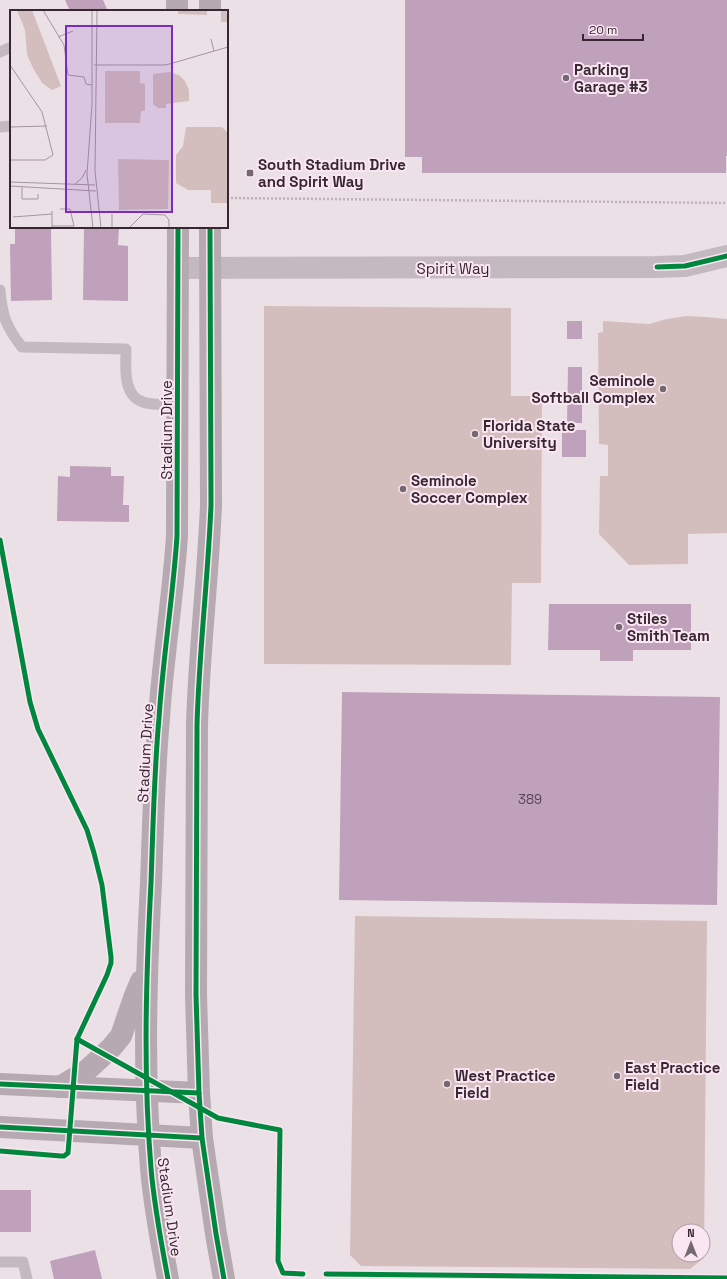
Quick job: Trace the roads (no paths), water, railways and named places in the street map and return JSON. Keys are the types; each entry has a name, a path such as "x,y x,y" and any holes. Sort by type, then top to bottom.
{"main road":[{"path":"177,0 178,10"},
{"name":"Stadium Drive","path":"168,1279 155,1201 149,1135 145,1018 158,727 165,647 175,574 177,536 178,228"},
{"path":"210,228 210,544 199,672 197,725 196,995 202,1138 224,1279"},
{"path":"178,404 211,405"},
{"path":"60,1087 85,1072 111,1048 121,1036 134,998 147,969"},
{"path":"0,1084 199,1094"},
{"path":"0,1127 202,1138"}],"street":[{"name":"Spirit Way","path":"178,268 657,267 685,266 727,256"}],"lane":[{"path":"0,52 10,47"},
{"path":"0,127 10,126"},
{"path":"0,290 4,319 14,337 22,347 126,349 127,383 134,397 142,402 152,404 178,404"},
{"path":"0,1262 23,1262 28,1279"}],"place":[{"name":"Parking Garage #3","path":"566,78"},
{"name":"South Stadium Drive and Spirit Way","path":"250,173"},
{"name":"Seminole Softball Complex","path":"663,389"},
{"name":"Florida State University","path":"475,434"},
{"name":"Seminole Soccer Complex","path":"403,489"},
{"name":"Stiles Smith Team","path":"619,627"},
{"name":"East Practice Field","path":"617,1076"},
{"name":"West Practice Field","path":"447,1084"}]}
